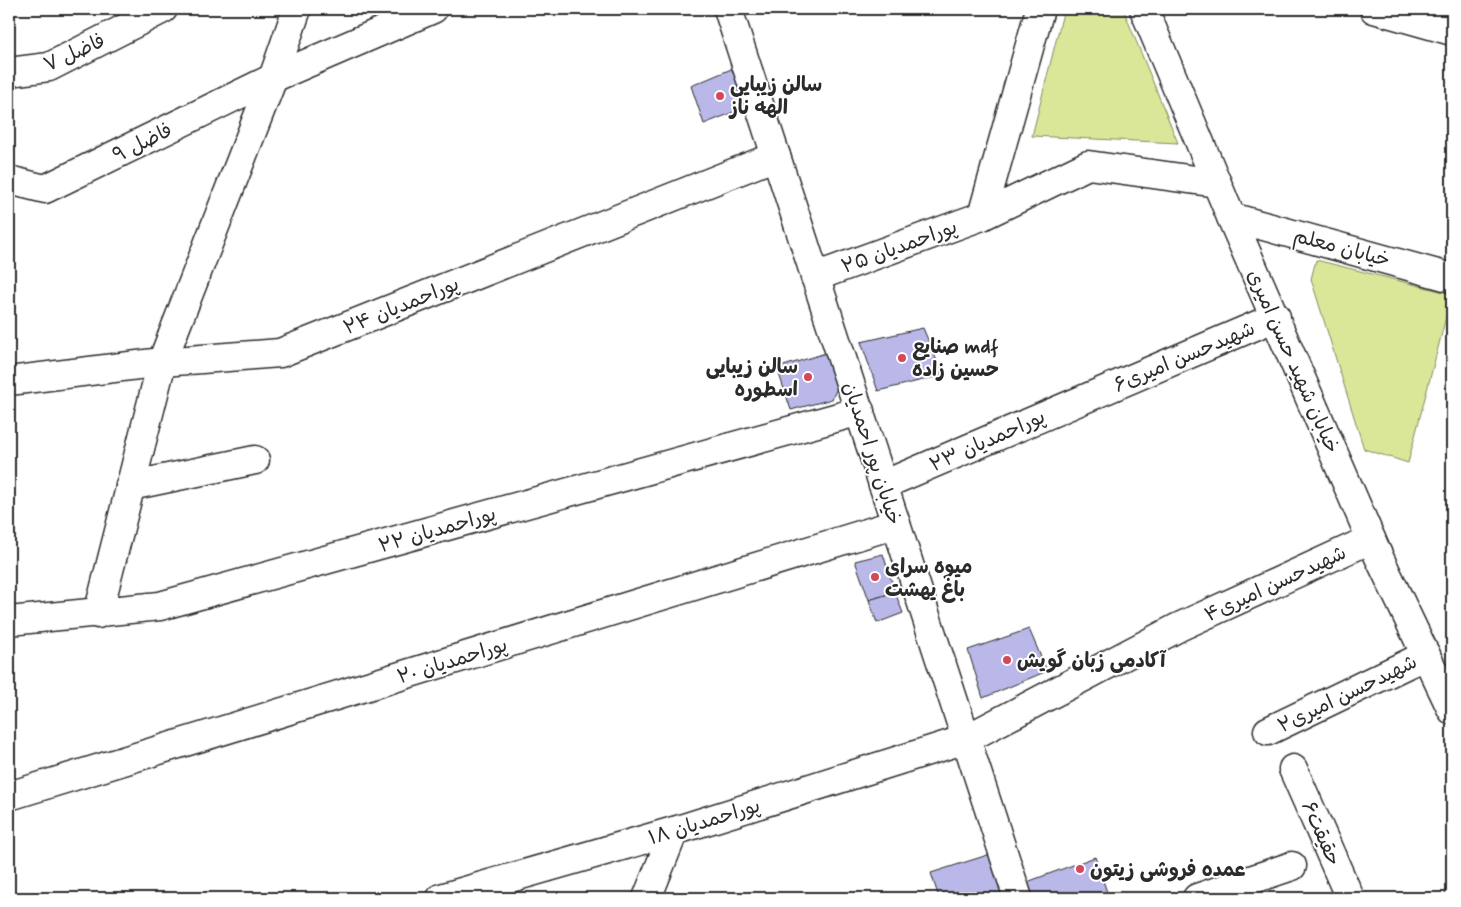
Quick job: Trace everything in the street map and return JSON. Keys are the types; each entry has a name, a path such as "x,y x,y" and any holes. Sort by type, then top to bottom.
{"street":[{"name":"فاضل ۷","path":"9,72 49,67 163,9"},
{"path":"98,614 162,362 297,9"},
{"name":"فاضل ۹","path":"9,180 45,189 272,78 433,9"},
{"name":"خیابان پور احمدیان","path":"728,9 1018,898"},
{"path":"982,216 1040,9"},
{"name":"خیابان شهید حسن امیری","path":"1144,9 1231,216 1371,539 1452,710"},
{"path":"1374,9 1452,31"},
{"name":"پوراحمدیان ۲۴","path":"9,381 162,362 280,353 776,156"},
{"name":"پوراحمدیان ۲۵","path":"815,277 982,216 1088,165 1217,183"},
{"name":"خیابان معلم","path":"1231,216 1452,278"},
{"name":"شهیدحسن امیری۶","path":"1091,395 1276,318"},
{"name":"پوراحمدیان ۲۳","path":"883,485 1091,395"},
{"name":"پوراحمدیان ۲۲","path":"9,621 98,614 160,606 860,411"},
{"path":"130,486 255,460"},
{"name":"پوراحمدیان ۲۰","path":"9,796 896,524"},
{"name":"شهیدحسن امیری۴","path":"966,739 1179,627 1371,539"},
{"name":"شهیدحسن امیری۲","path":"1268,731 1426,655"},
{"name":"پوراحمدیان ۱۸","path":"441,898 674,831 966,739"},
{"name":"حقیقت۶","path":"1293,769 1350,898"},
{"path":"647,898 674,831"},
{"path":"1197,898 1292,866"}],"green space":[{"path":"1064,9 1123,9 1178,143 1032,136"},
{"path":"1316,260 1452,294 1408,463 1364,449 1311,279"}],"building":[{"name":"سالن زیبایی الهه ناز","path":"736,67 749,106 704,124 691,86"},
{"name":"صنایع mdf حسین زاده","path":"923,328 943,375 878,391 861,342"},
{"name":"سالن زیبایی اسطوره","path":"829,352 838,386 832,399 791,410 777,368"},
{"name":"میوه سرای باغ یهشت","path":"883,554 895,592 869,600 855,561"},
{"path":"895,592 903,613 877,623 869,600"},
{"name":"آکادمی زبان گویش","path":"1029,629 1047,671 983,698 968,650"},
{"path":"994,853 1007,898 939,898 931,873"},
{"name":"عمده فروشی زیتون","path":"1095,857 1109,898 1032,898 1027,882"}],"place":[{"name":"سالن زیبایی الهه ناز","path":"720,96"},
{"name":"صنایع mdf حسین زاده","path":"902,358"},
{"name":"سالن زیبایی اسطوره","path":"808,377"},
{"name":"میوه سرای باغ یهشت","path":"875,577"},
{"name":"آکادمی زبان گویش","path":"1007,660"},
{"name":"عمده فروشی زیتون","path":"1080,869"}]}
